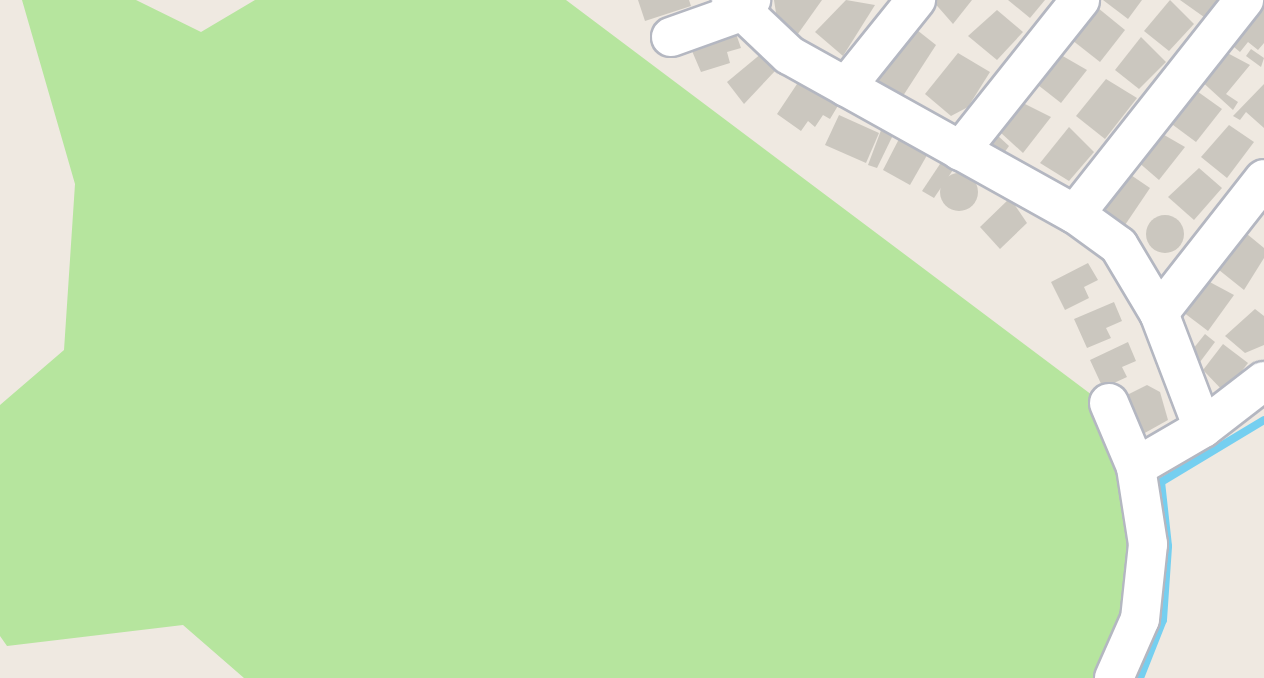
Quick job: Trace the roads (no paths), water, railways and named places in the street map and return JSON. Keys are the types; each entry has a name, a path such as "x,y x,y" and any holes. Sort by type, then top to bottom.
{"street":[{"path":"846,87 916,0"},
{"path":"960,151 1080,0"},
{"path":"1075,214 1244,0"},
{"path":"671,37 741,4 789,55 1075,214 1119,246 1159,313 1203,428"},
{"path":"1159,313 1264,179"},
{"path":"1136,467 1203,428 1264,381"},
{"path":"1109,403 1136,467 1148,544 1140,619 1114,678"}],"waterway":[{"path":"1140,678 1163,620 1168,546 1161,482 1264,420"}]}
